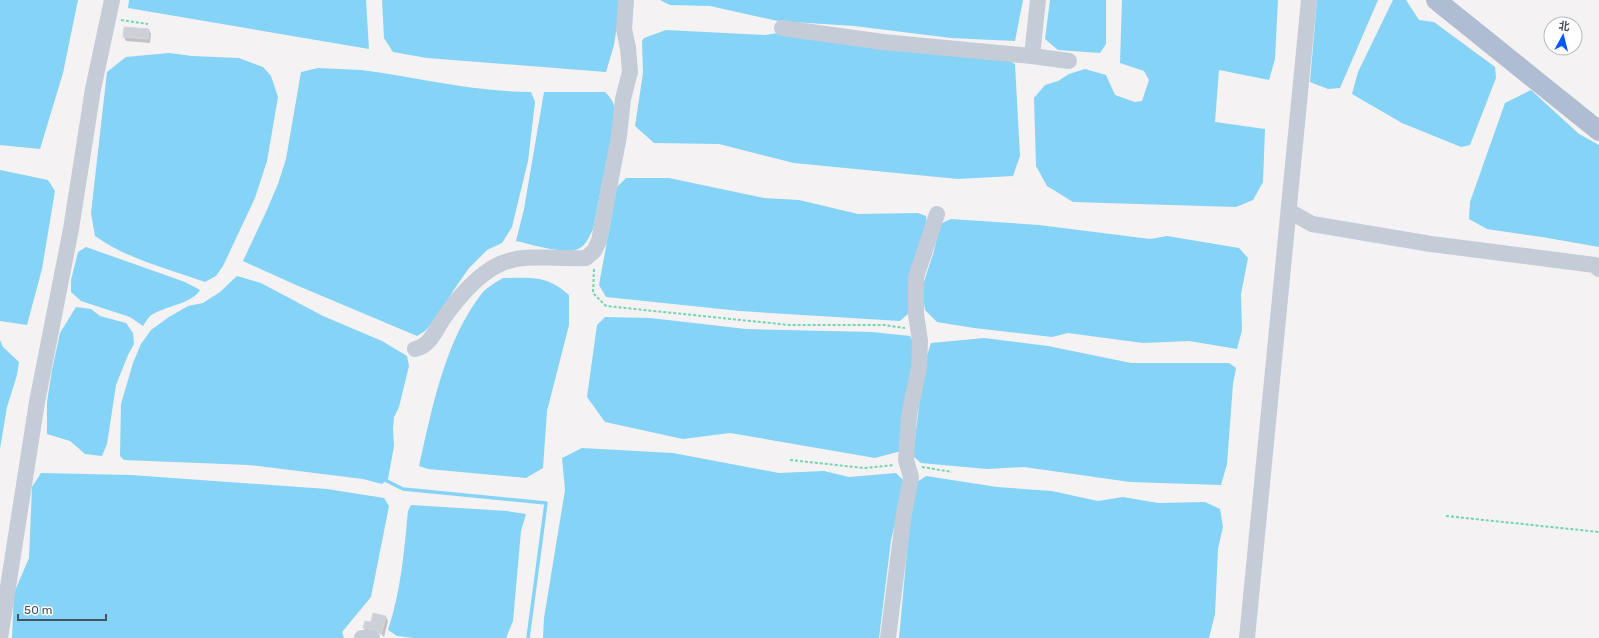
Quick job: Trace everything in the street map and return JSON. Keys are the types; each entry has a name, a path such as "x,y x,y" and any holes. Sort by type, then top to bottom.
{"main road":[{"path":"1436,0 1599,131"}],"lane":[{"path":"0,638 35,410 71,229 93,89 112,0"},
{"path":"415,348 421,347 430,340 443,319 479,277 498,265 515,260 536,258 586,258 594,251 599,241 619,136 623,99 630,72 628,48 624,29 626,0"},
{"path":"1032,56 1038,0"},
{"path":"1247,638 1309,0"},
{"path":"782,28 883,42 1032,56 1069,61"},
{"path":"1289,211 1312,224 1430,244 1594,265 1599,269"},
{"path":"888,638 904,514 911,477 906,460 909,416 919,368 920,341 916,314 916,277 937,214"},
{"path":"362,638 372,638"}],"path":[{"path":"108,18 148,24"},
{"path":"590,254 594,262 592,293 606,306 789,325 884,325 918,330"},
{"path":"790,460 864,468 908,464 952,472"},
{"path":"1446,516 1599,532"}],"water":[{"path":"0,0 78,0 63,73 40,149 0,145"},
{"path":"129,0 366,0 369,49 128,8"},
{"path":"382,0 621,0 614,45 606,72 427,58 393,52 384,38"},
{"path":"660,0 1023,0 1015,41 951,38 854,26 778,21 710,6 670,5"},
{"path":"1050,0 1106,0 1106,44 1100,53 1058,50 1045,39"},
{"path":"1122,0 1278,0 1275,59 1269,80 1219,70 1215,122 1265,129 1263,182 1253,200 1236,207 1073,202 1047,186 1036,166 1034,98 1045,85 1058,81 1069,74 1085,69 1106,75 1115,95 1135,102 1142,101 1149,80 1144,71 1120,63"},
{"path":"1317,0 1378,0 1340,88 1328,89 1310,82"},
{"path":"1393,0 1406,0 1419,20 1434,22 1495,67 1496,78 1470,145 1461,147 1402,123 1352,94 1358,72"},
{"path":"666,30 765,35 778,33 1010,61 1015,64 1020,156 1013,176 958,179 794,163 719,144 654,143 635,126 643,73 642,41 644,38"},
{"path":"169,53 192,56 239,58 263,67 271,76 278,97 267,161 255,198 223,266 216,276 205,282 148,263 107,244 95,236 91,213 107,72 126,57"},
{"path":"318,68 361,70 488,90 531,92 535,102 528,161 512,227 502,243 487,250 469,268 439,315 425,331 417,336 243,261 278,184 286,159 301,72"},
{"path":"1531,90 1579,134 1599,145 1599,247 1487,229 1469,219 1470,202 1505,103"},
{"path":"544,92 605,92 613,102 615,119 593,229 583,246 572,251 556,250 516,241 524,209"},
{"path":"0,170 48,180 55,191 42,269 27,325 0,321"},
{"path":"626,178 669,178 764,198 799,200 858,214 918,213 926,216 927,225 910,312 900,321 740,311 606,297 599,285 617,187"},
{"path":"951,219 1039,225 1150,239 1167,236 1239,248 1248,258 1241,294 1242,330 1237,349 1189,341 1143,343 1068,333 1052,337 937,322 925,310 922,288 934,251 940,224"},
{"path":"86,247 185,282 200,290 191,299 150,316 143,326 130,317 81,301 71,292 71,280 78,252"},
{"path":"237,276 261,283 323,316 382,341 407,356 409,366 399,407 394,417 394,446 388,479 382,484 363,479 249,465 124,460 120,456 121,404 133,363 141,344 151,330 169,317 188,306 203,303 220,292"},
{"path":"503,278 531,278 546,281 569,295 569,325 547,411 543,468 526,478 428,469 419,466 435,398 449,353 470,311 483,292"},
{"path":"76,307 91,309 100,316 126,323 133,333 134,344 116,385 107,444 102,456 85,454 70,441 47,434 47,402 60,333"},
{"path":"605,317 650,318 746,329 872,332 910,336 916,347 901,451 875,458 730,433 683,439 605,422 587,397 597,325"},
{"path":"984,338 1048,346 1131,363 1229,363 1236,368 1233,384 1227,464 1221,485 1130,482 1024,467 987,469 921,463 913,456 924,365 931,343"},
{"path":"0,340 3,347 19,362 17,375 7,407 0,449"},
{"path":"582,448 673,453 779,473 824,471 849,477 896,473 905,482 891,540 879,638 543,638 544,618 565,490 562,458"},
{"path":"41,473 131,475 327,489 384,498 389,506 371,597 342,632 344,638 12,638 14,593 29,558 32,487"},
{"path":"926,476 997,487 1052,491 1098,501 1123,497 1158,503 1205,502 1220,509 1223,527 1218,549 1215,614 1209,638 899,638 909,530 917,482"},
{"path":"411,505 507,511 526,514 521,531 513,621 506,638 414,638 397,636 388,630 399,586 408,511"}],"building":[{"path":"124,27 149,29 148,39 123,37"},
{"path":"373,613 386,616 381,635 376,630 363,628 365,621 371,622"}],"waterway":[{"path":"383,479 403,489 546,503 528,638"}]}
